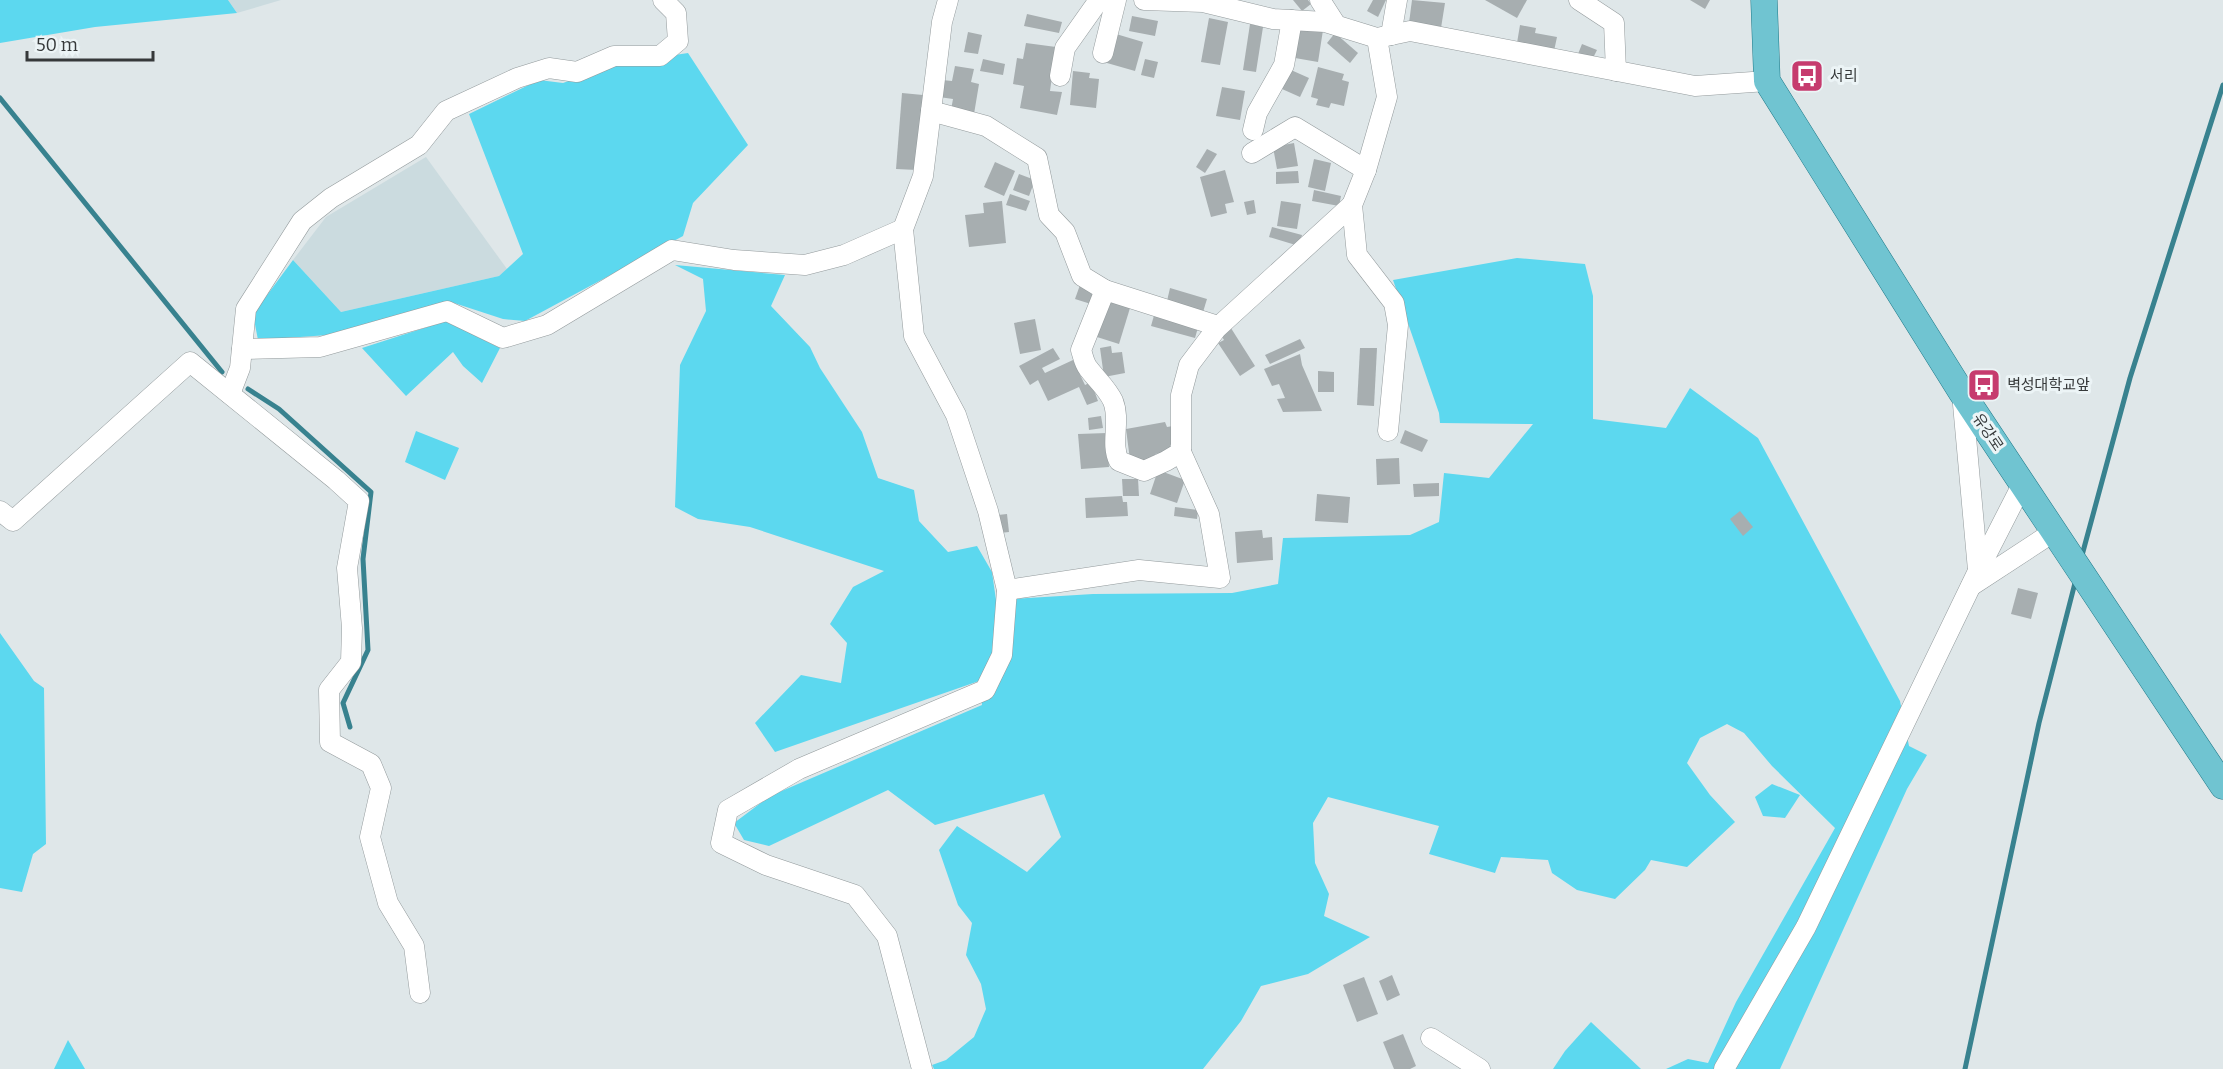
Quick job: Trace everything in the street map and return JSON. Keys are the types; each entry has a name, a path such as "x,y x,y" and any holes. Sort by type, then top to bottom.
{"main road":[{"name":"유강로","path":"1764,0 1767,81 1962,393 2223,786"}],"street":[{"path":"230,394 240,368 246,309 302,221 331,198 419,145 446,111 517,78 549,68 577,72 614,56 660,56 678,41 676,13 663,0"},
{"path":"922,1069 887,936 855,895 766,865 721,843 728,810 788,775 985,690 1002,655 1007,590 988,511 956,415 914,336 903,229 924,176 942,22 948,0"},
{"path":"1060,76 1065,48 1099,0"},
{"path":"1103,52 1116,0"},
{"path":"1144,0 1203,2 1273,19 1325,22 1384,37 1410,31 1695,86 1767,81"},
{"path":"1320,0 1336,25"},
{"path":"1007,590 1139,570 1220,578 1209,514 1181,452 1181,395 1189,365 1218,327 1352,205 1366,170 1387,97 1384,37 1397,0"},
{"path":"1579,0 1614,23 1616,71"},
{"path":"1253,130 1257,113 1284,65 1292,20"},
{"path":"931,111 986,126 1037,158 1049,215 1065,232 1082,276 1105,290 1218,327"},
{"path":"1252,153 1295,127 1366,170"},
{"path":"1352,205 1357,255 1394,303 1398,325 1388,430"},
{"path":"242,349 320,347 447,311 503,338 547,325 672,250 734,260 805,265 844,255 903,229"},
{"path":"1105,290 1081,351 1086,366 1114,403 1116,431 1114,451 1119,461 1144,471 1181,452"},
{"path":"0,511 13,521 190,362 359,501 347,568 352,628 351,662 330,690 330,742 371,764 381,788 370,837 388,903 414,946 420,993"},
{"path":"1962,393 1974,578"},
{"path":"1724,1069 1806,927 1974,578 2023,483"},
{"path":"1974,578 2059,538"},
{"path":"1431,1038 1480,1069"}],"shaded area":[{"path":"0,0 228,0 237,13 95,27 0,43"},
{"path":"228,0 281,0 237,13"},
{"path":"688,53 748,145 693,203 683,236 525,321 503,319 451,302 328,335 258,340 253,314 293,260 341,312 499,276 523,254 469,114 539,80 563,83 616,64"},
{"path":"426,157 507,269 499,276 341,312 293,260 326,217"},
{"path":"1517,258 1585,264 1593,296 1593,419 1666,428 1690,388 1758,438 1900,701 1909,746 1927,755 1907,789 1780,1069 1666,1069 1688,1059 1708,1063 1736,1002 1835,828 1772,766 1744,733 1727,724 1700,738 1687,763 1710,795 1735,822 1687,867 1651,860 1645,870 1615,899 1577,890 1552,873 1548,860 1501,857 1495,873 1429,854 1439,826 1328,797 1313,823 1315,863 1329,894 1324,916 1370,937 1308,974 1261,986 1241,1021 1203,1069 934,1069 932,1065 946,1060 974,1037 986,1009 981,984 966,955 972,923 958,905 939,850 957,826 1027,872 1061,837 1044,794 935,825 888,790 769,846 744,840 734,823 770,796 982,705 979,681 775,752 755,723 801,675 841,683 847,643 830,624 853,587 884,571 750,527 698,519 675,507 680,365 706,311 703,279 675,265 785,275 771,306 810,347 820,368 862,432 878,478 914,490 919,521 948,552 977,546 992,572 996,600 1093,594 1232,593 1278,584 1283,538 1410,535 1439,522 1444,473 1489,478 1533,424 1440,423 1439,413 1393,280"},
{"path":"446,321 500,348 482,383 463,366 453,352 406,396 362,348"},
{"path":"416,431 459,448 445,480 405,462"},
{"path":"0,633 34,681 44,688 46,844 33,854 22,892 0,888"},
{"path":"1772,784 1800,795 1785,818 1763,816 1755,797"},
{"path":"1591,1022 1641,1069 1553,1069 1565,1051"},
{"path":"68,1040 85,1069 54,1069"}],"building":[{"path":"1293,0 1308,0 1311,4 1302,11"},
{"path":"1373,0 1386,0 1378,17 1367,11"},
{"path":"1412,0 1445,3 1441,28 1409,23"},
{"path":"1485,0 1527,0 1517,18"},
{"path":"1690,0 1710,0 1705,9"},
{"path":"1027,14 1062,22 1059,33 1024,26"},
{"path":"1132,16 1158,21 1155,36 1129,31"},
{"path":"1209,18 1228,22 1220,65 1201,62"},
{"path":"1250,24 1263,27 1256,72 1243,70"},
{"path":"1520,25 1536,28 1535,33 1557,37 1554,51 1517,43"},
{"path":"1301,26 1323,30 1318,62 1295,58"},
{"path":"968,32 982,35 978,54 964,52"},
{"path":"1335,33 1358,53 1350,63 1327,43"},
{"path":"1116,34 1143,42 1135,71 1107,63"},
{"path":"1026,43 1056,47 1050,91 1062,92 1057,115 1020,108 1024,86 1013,84 1017,58 1023,59"},
{"path":"1582,44 1597,50 1592,60 1578,54"},
{"path":"983,59 1005,64 1003,75 980,71"},
{"path":"1145,59 1158,62 1154,78 1141,75"},
{"path":"955,66 974,69 971,82 979,84 974,114 951,110 953,99 939,97 942,80 952,81"},
{"path":"1318,67 1344,74 1342,80 1349,82 1344,106 1331,103 1329,108 1316,105 1318,99 1311,97"},
{"path":"1291,70 1309,78 1300,97 1282,89"},
{"path":"1073,71 1090,73 1089,78 1099,79 1096,108 1070,105"},
{"path":"1222,87 1245,91 1240,120 1216,116"},
{"path":"902,93 923,95 917,170 896,169"},
{"path":"1294,143 1298,166 1277,169 1273,147"},
{"path":"1207,149 1217,154 1205,173 1196,167"},
{"path":"1314,159 1331,163 1325,191 1308,187"},
{"path":"995,162 1015,171 1004,196 984,187"},
{"path":"1225,170 1234,202 1225,204 1227,213 1211,217 1200,177"},
{"path":"1298,171 1299,183 1276,184 1276,172"},
{"path":"1019,174 1035,180 1029,196 1013,190"},
{"path":"1314,190 1341,196 1339,206 1312,201"},
{"path":"1010,194 1030,201 1026,211 1006,205"},
{"path":"1254,200 1256,213 1247,215 1244,202"},
{"path":"1002,201 1006,243 969,247 965,215 984,213 983,203"},
{"path":"1281,201 1301,204 1297,229 1277,226"},
{"path":"1272,227 1302,235 1299,246 1269,237"},
{"path":"1080,285 1098,291 1094,305 1075,299"},
{"path":"1170,288 1207,299 1203,312 1167,301"},
{"path":"1109,301 1130,308 1119,344 1097,337"},
{"path":"1155,312 1199,324 1195,338 1151,326"},
{"path":"1035,319 1041,350 1020,354 1014,323"},
{"path":"1229,325 1255,366 1240,376 1218,343 1224,340 1219,332"},
{"path":"1300,339 1305,348 1270,364 1265,355"},
{"path":"1111,346 1112,353 1122,352 1125,373 1104,377 1100,348"},
{"path":"1053,348 1060,359 1042,368 1045,373 1073,360 1085,385 1091,382 1098,401 1087,405 1079,387 1048,401 1038,380 1030,385 1019,366"},
{"path":"1360,348 1377,348 1374,406 1357,405"},
{"path":"1300,354 1302,365 1322,411 1283,412 1277,399 1285,398 1279,384 1272,386 1264,369"},
{"path":"1318,371 1334,372 1334,392 1318,392"},
{"path":"1101,416 1103,428 1089,430 1088,418"},
{"path":"1165,422 1167,427 1173,426 1176,442 1170,445 1171,452 1155,454 1156,459 1145,464 1130,460 1126,429"},
{"path":"1405,430 1428,440 1422,452 1400,443"},
{"path":"1107,433 1109,467 1081,469 1078,434"},
{"path":"1399,458 1400,484 1377,485 1376,459"},
{"path":"1158,470 1185,480 1177,503 1150,494"},
{"path":"1122,479 1138,479 1139,496 1123,496"},
{"path":"1439,483 1439,496 1414,497 1413,484"},
{"path":"1317,494 1350,497 1348,523 1315,521"},
{"path":"1122,496 1123,502 1127,502 1128,516 1086,518 1085,498"},
{"path":"1175,507 1198,510 1197,519 1174,516"},
{"path":"1740,511 1753,527 1743,536 1730,519"},
{"path":"1007,514 1009,532 1000,533 998,515"},
{"path":"1262,530 1263,538 1272,537 1273,560 1237,563 1235,532"},
{"path":"2018,588 2038,593 2031,619 2011,614"},
{"path":"1392,975 1400,995 1387,1001 1379,981"},
{"path":"1364,977 1378,1014 1357,1022 1343,985"},
{"path":"1403,1034 1416,1066 1410,1069 1394,1069 1383,1042"}],"waterway":[{"path":"2081,559 2130,378 2223,85"},
{"path":"0,98 222,372"},
{"path":"248,389 279,409 371,492 363,559 368,650 343,703 350,727"},
{"path":"1965,1069 2039,723 2076,579"}],"place":[{"name":"서리","path":"1807,76"},
{"name":"벽성대학교앞","path":"1984,385"}]}
